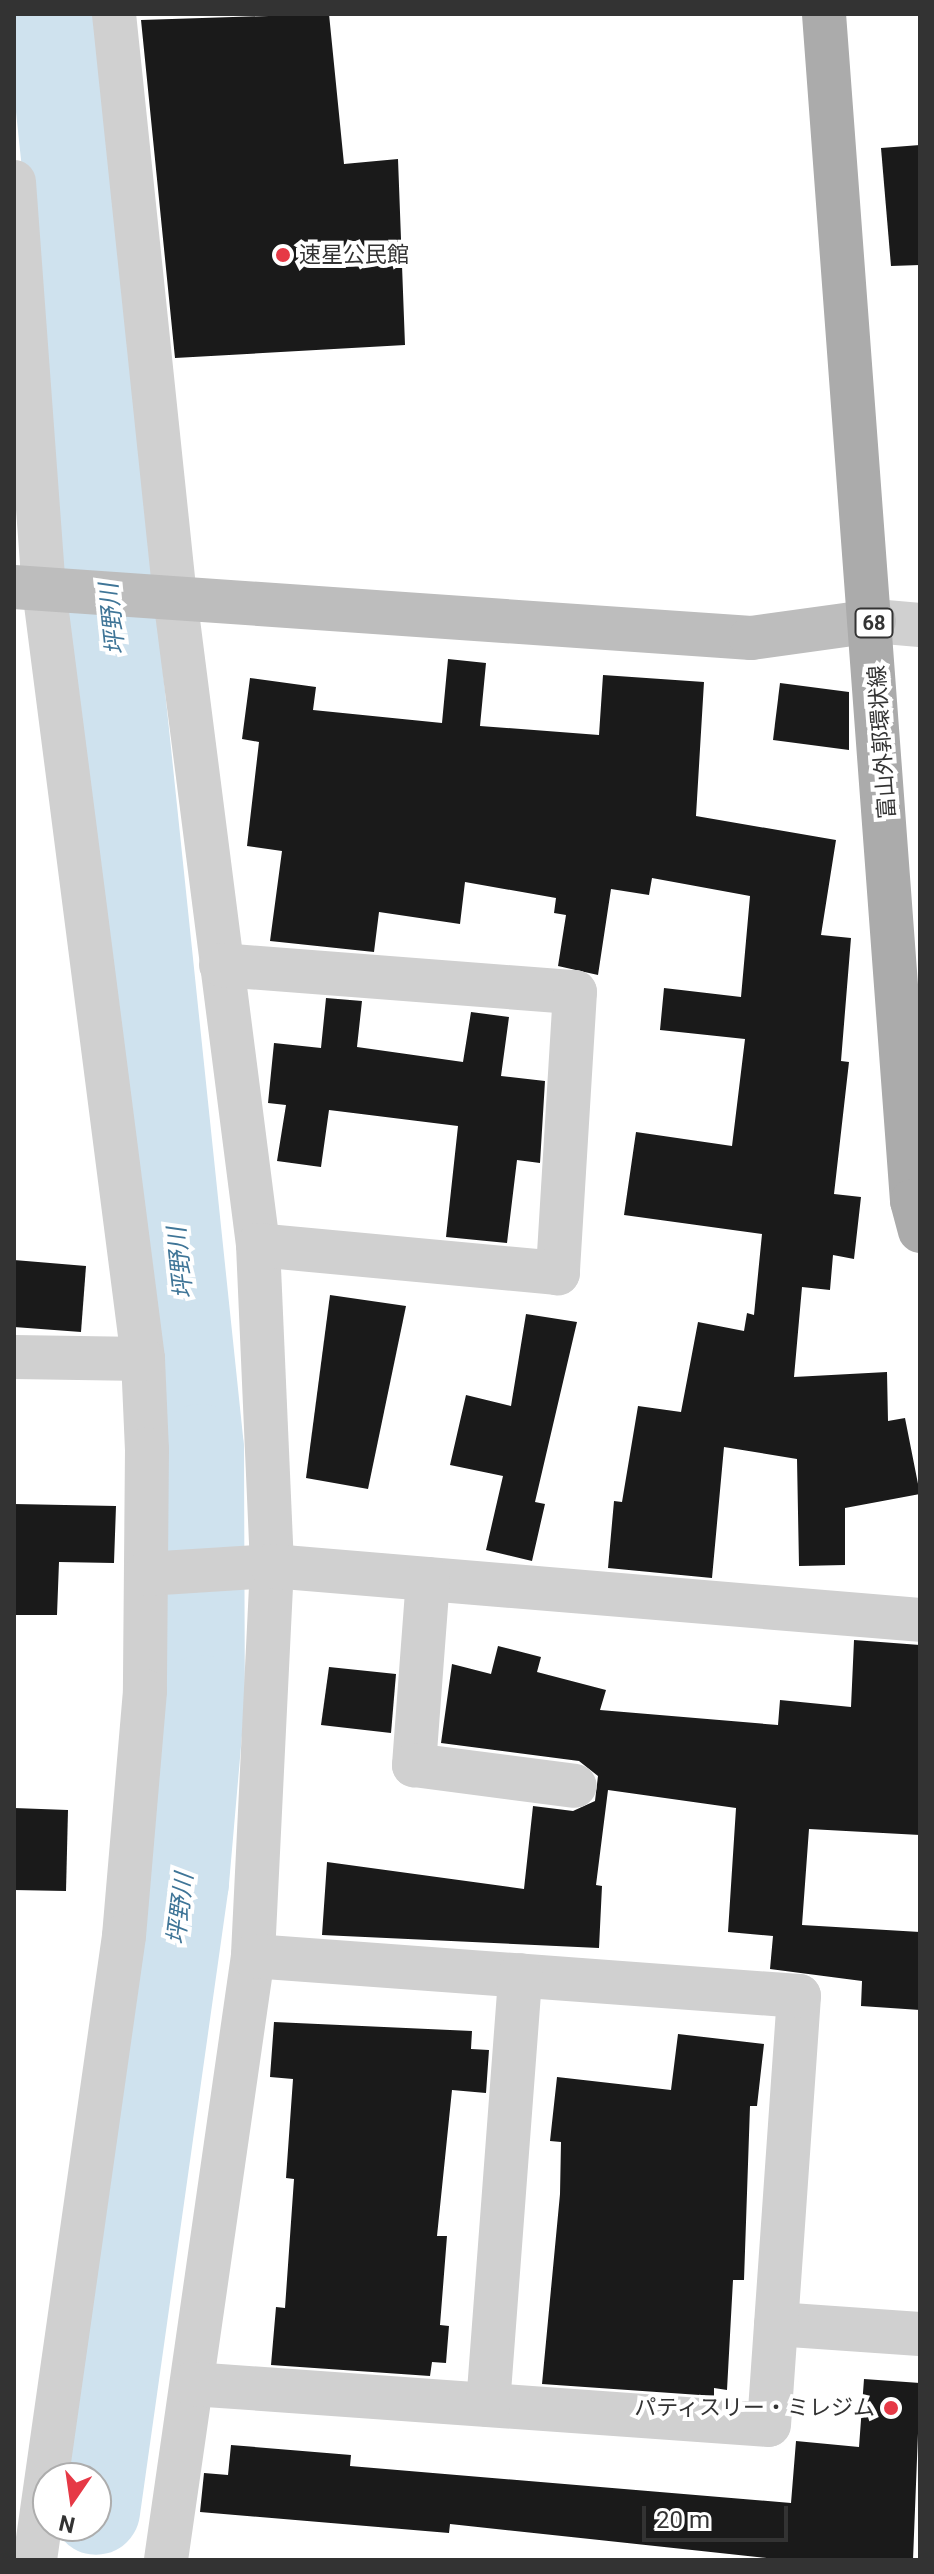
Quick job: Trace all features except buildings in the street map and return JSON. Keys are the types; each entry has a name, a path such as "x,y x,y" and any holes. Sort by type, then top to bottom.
{"main road":[{"name":"富山外郭環状線","path":"824,14 874,621 912,1201 920,1231"}],"street":[{"path":"114,14 175,597 258,1245 272,1566 253,1956 166,2560"},
{"path":"14,182 29,588 143,1359 146,1574 145,1691 124,1936 35,2560"},
{"path":"29,588 751,638 874,621 920,625"},
{"path":"221,965 575,992 558,1273 258,1245"},
{"path":"14,1357 143,1359"},
{"path":"146,1574 272,1566 920,1620"},
{"path":"428,1579 414,1765 575,1786"},
{"path":"192,2384 769,2425 799,1996 253,1956"},
{"path":"488,2405 520,1975"},
{"path":"776,2324 920,2334"}],"waterway":[{"name":"坪野川","path":"50,14 200,1448 201,1699 185,1882 103,2462"}],"place":[{"name":"速星公民館","path":"283,255"},
{"name":"パティスリー・ミレジム","path":"891,2408"}]}
